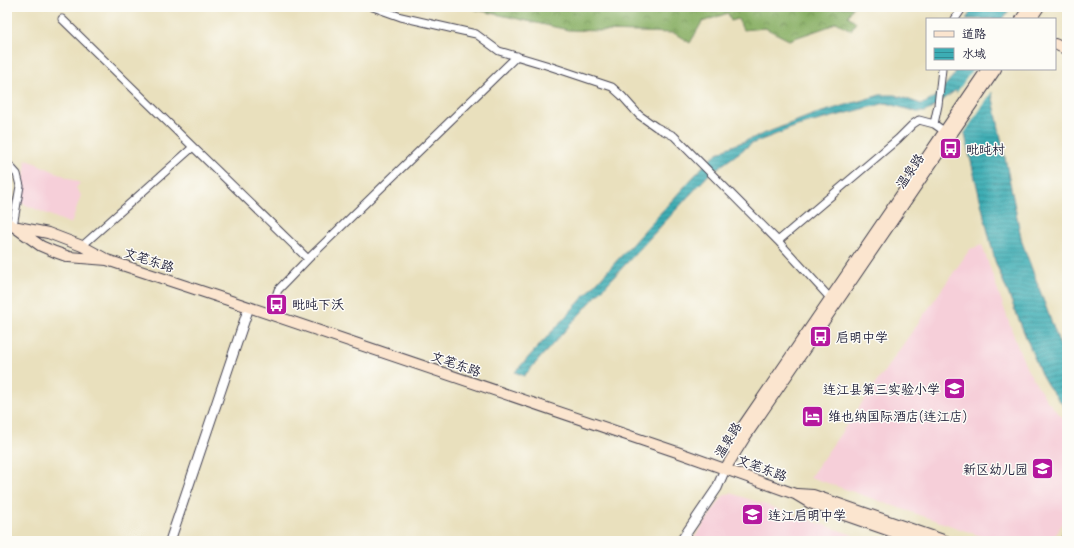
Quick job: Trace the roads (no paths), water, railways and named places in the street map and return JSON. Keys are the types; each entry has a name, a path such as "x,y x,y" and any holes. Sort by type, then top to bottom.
{"main road":[{"path":"1022,18 1029,7"},
{"path":"1032,18 1039,7"},
{"path":"1056,44 1067,50"},
{"name":"温泉路","path":"725,469 744,437 956,121 993,70"},
{"name":"温泉路","path":"725,469 738,434 944,131 956,121"},
{"name":"文笔东路","path":"10,224 48,233 82,246 107,260 725,469 795,494 810,503 919,541"},
{"name":"文笔东路","path":"10,224 41,246 55,252 69,257 107,260"},
{"name":"文笔东路","path":"795,494 813,495 946,541"}],"street":[{"path":"373,7 401,17 476,34 499,50 612,87 639,115 656,127 674,136 778,241 830,298"},
{"path":"956,18 963,7"},
{"path":"62,18 308,258"},
{"path":"274,302 278,290 308,258 517,56"},
{"path":"934,124 942,70"},
{"path":"778,241 919,120 934,124 944,131"},
{"path":"82,246 193,147"},
{"path":"7,163 17,174 20,186 10,224"},
{"path":"170,541 249,307"},
{"path":"681,541 716,488 725,469"},
{"path":"1065,541 1067,537"}],"water":[{"path":"974,7 1011,7 1004,18 967,18"},
{"path":"954,70 987,70 1022,242 1061,348 1067,358 1067,410 1048,386 1041,374 995,261 968,149 956,90 931,109 924,112 917,112 886,103 797,126 751,144 713,170 524,376 515,372 716,154 727,148 812,115 880,95 895,95 921,104 926,103 940,92 955,74"},
{"path":"7,180 12,195 7,241"}],"place":[{"name":"毗旽村","path":"950,149"},
{"name":"毗旽下沃","path":"277,304"},
{"name":"启明中学","path":"821,337"},
{"name":"连江县第三实验小学","path":"955,389"},
{"name":"维也纳国际酒店(连江店)","path":"813,416"},
{"name":"新区幼儿园","path":"1043,469"},
{"name":"连江启明中学","path":"753,515"}]}
